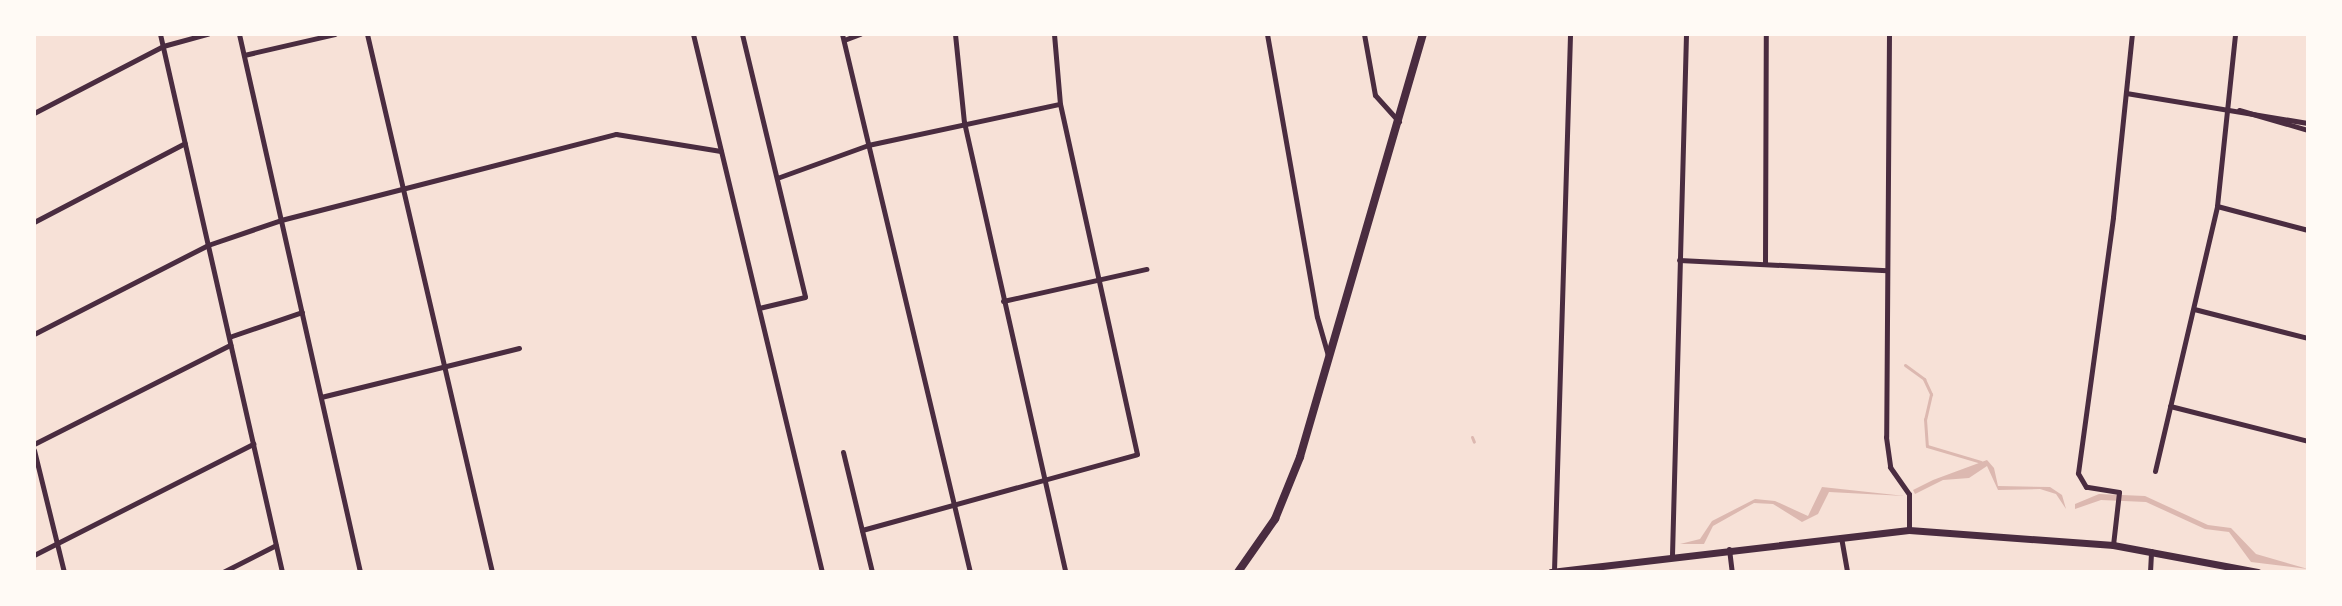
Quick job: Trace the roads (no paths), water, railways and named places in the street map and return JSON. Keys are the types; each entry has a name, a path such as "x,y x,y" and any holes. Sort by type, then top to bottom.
{"main road":[{"path":"1238,572 1284,501 1400,122 1423,34"},
{"path":"1553,572 1728,548 1909,530 2113,545 2257,572"}],"street":[{"path":"160,34 282,572"},
{"path":"34,113 163,46 207,34"},
{"path":"239,34 360,572"},
{"path":"244,55 335,34"},
{"path":"367,34 492,572"},
{"path":"693,34 822,572"},
{"path":"742,34 805,297 759,308"},
{"path":"860,34 843,37 970,572"},
{"path":"955,34 964,122 1065,572"},
{"path":"862,530 1044,478 1130,460 1137,454 1060,104 1054,34"},
{"path":"1267,34 1317,317 1330,357"},
{"path":"1364,34 1375,95 1400,122"},
{"path":"1553,572 1570,34"},
{"path":"1672,555 1686,34"},
{"path":"1765,264 1766,34"},
{"path":"1889,34 1887,458 1909,494 1909,530"},
{"path":"2113,545 2119,492 2086,487 2078,473 2132,34"},
{"path":"2155,471 2217,206 2235,34"},
{"path":"2126,93 2227,107 2308,123"},
{"path":"777,178 868,145 964,122 1060,104"},
{"path":"2238,109 2308,130"},
{"path":"34,334 208,245 281,220 403,192 616,134 721,151"},
{"path":"34,222 185,143"},
{"path":"2217,206 2308,230"},
{"path":"1679,260 1887,270"},
{"path":"1003,301 1146,269"},
{"path":"2194,309 2308,338"},
{"path":"229,337 302,312"},
{"path":"64,572 34,447 230,345"},
{"path":"321,397 519,348"},
{"path":"2170,406 2308,441"},
{"path":"34,555 253,444"},
{"path":"843,452 872,572"},
{"path":"1841,536 1847,572"},
{"path":"223,572 276,545"},
{"path":"1728,548 1732,572"},
{"path":"2150,572 2151,551"}],"waterway":[{"path":"1905,365 1924,379 1931,394 1925,419 1927,446 1981,462"},
{"path":"1472,437 1474,442"}]}
